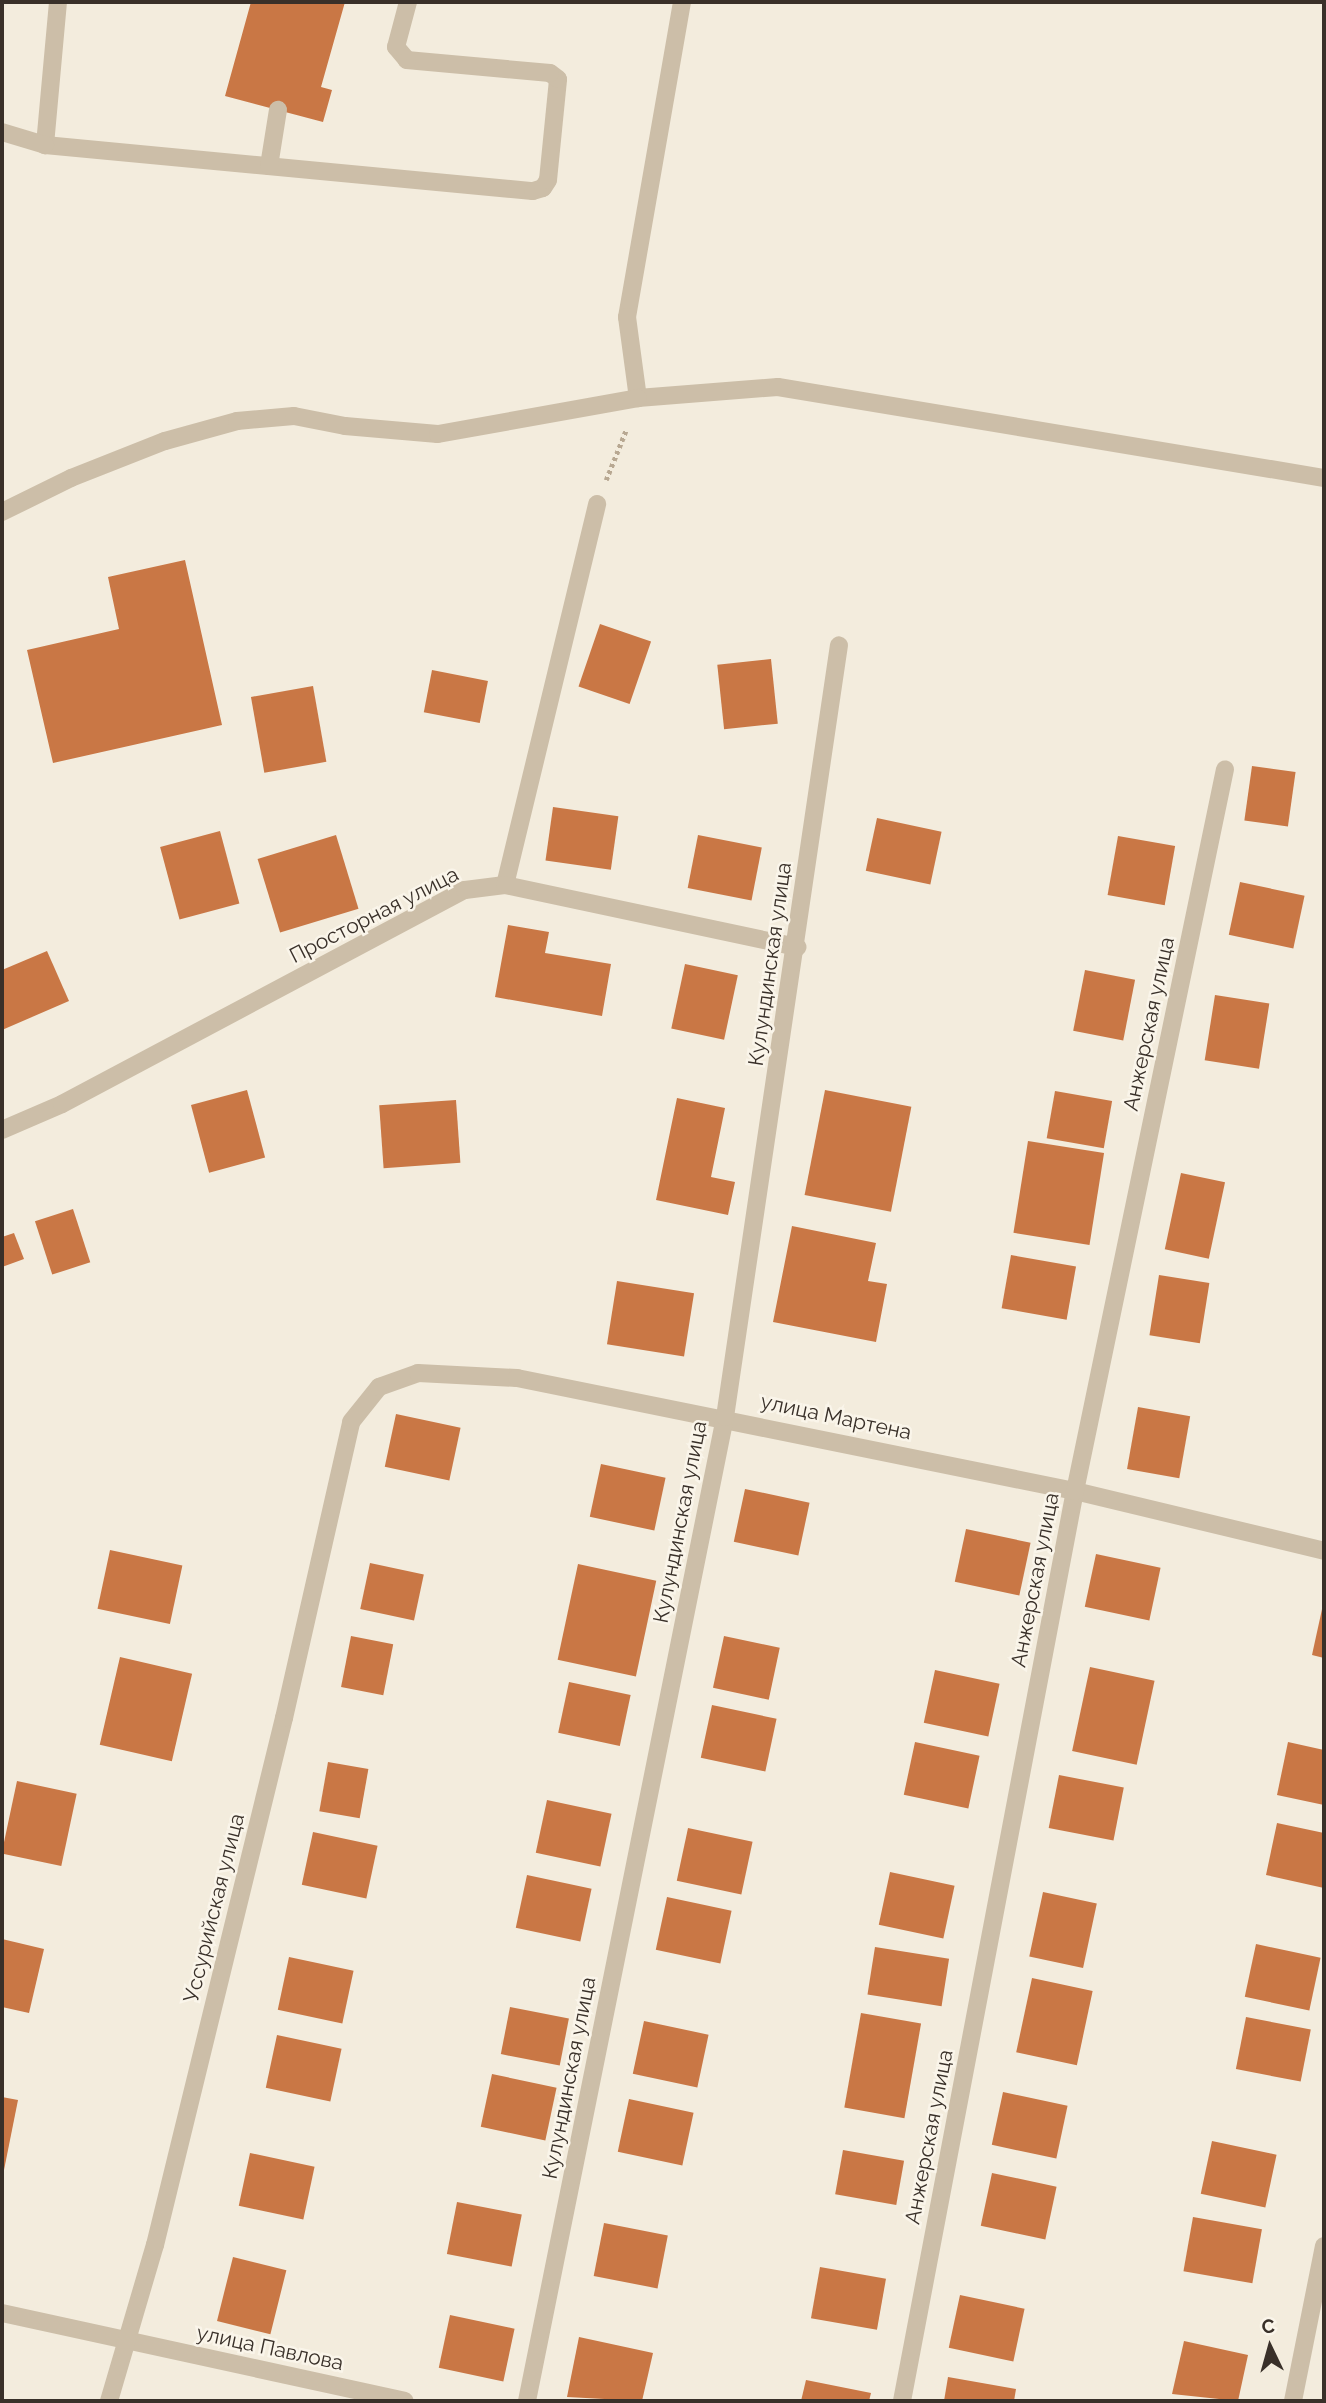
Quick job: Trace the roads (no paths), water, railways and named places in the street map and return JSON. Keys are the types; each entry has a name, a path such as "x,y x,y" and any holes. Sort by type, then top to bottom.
{"street":[{"path":"45,145 58,2"},
{"path":"2,132 45,145 533,191 543,188 548,180 558,79 550,73 407,60 396,47 408,2"},
{"path":"638,398 627,317 682,2"},
{"path":"269,166 278,110"},
{"path":"2,512 71,478 153,446 237,421 294,416 345,426 438,434 638,398 778,387 1324,478"},
{"path":"505,885 597,504"},
{"name":"Кулундинская улица","path":"527,2401 725,1417 797,947 839,645"},
{"name":"Анжерская улица","path":"902,2401 1075,1491 1226,769"},
{"name":"Просторная улица","path":"2,1130 62,1104 465,890 505,885 797,947"},
{"name":"улица Мартена","path":"351,1422 379,1387 418,1373 517,1378 725,1417 1075,1491 1324,1551"},
{"name":"Уссурийская улица","path":"109,2401 155,2245 351,1422"},
{"path":"1293,2401 1324,2246"},
{"name":"улица Павлова","path":"2,2314 405,2401"}]}
